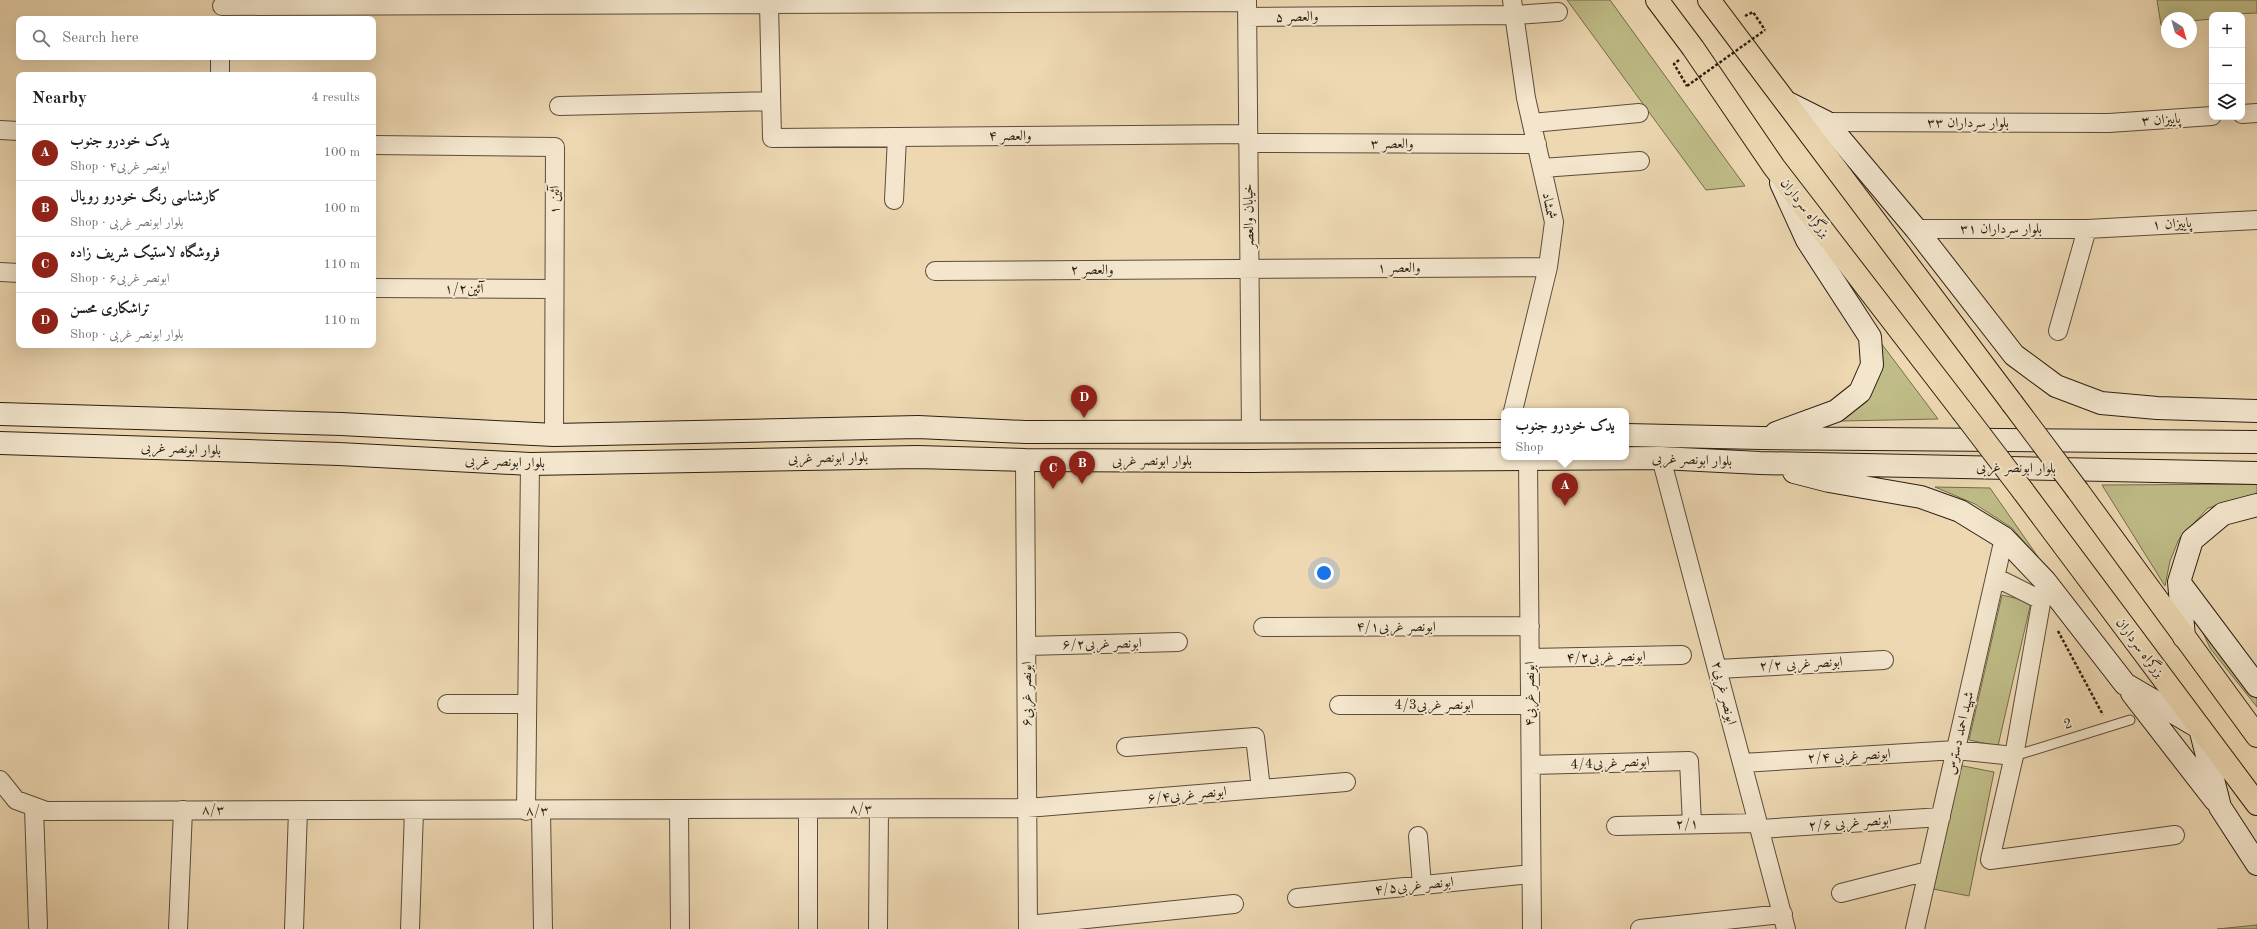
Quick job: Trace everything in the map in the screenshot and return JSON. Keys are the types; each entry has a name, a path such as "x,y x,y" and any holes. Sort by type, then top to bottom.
{"highway":[{"name":"بزرگراه سرداران","path":"1657,0 1693,48 1774,167 1962,411 2257,804"},
{"path":"1709,0 1788,103 2078,491 2257,736"}],"main road":[{"path":"1788,103 1826,122 1916,229 2014,355 2056,386 2101,403 2157,408 2257,411"},
{"path":"1761,438 1836,411 1860,392 1872,365 1870,337 1807,240 1774,167"},
{"name":"بلوار ابونصر غربی","path":"0,414 341,424 554,435 918,427 1025,432 1501,431"},
{"path":"672,432 674,462"},
{"name":"بلوار ابونصر غربی","path":"1629,434 1761,438 2257,442"},
{"name":"بلوار ابونصر غربی","path":"0,443 339,454 530,464 849,457 1026,460 1251,461 1501,458"},
{"name":"بلوار ابونصر غربی","path":"1629,458 1661,458 1760,463 2257,473"},
{"path":"1760,463 1829,481 1920,497 1960,511 2004,538 2043,590 2125,684 2220,807 2257,864"},
{"path":"2184,636 2179,582 2192,540 2223,514 2257,505"},
{"path":"2179,582 2257,686"},
{"path":"2125,684 2200,728 2220,807"}],"street":[{"name":"والعصر ۵","path":"222,8 322,3 443,2 1514,8 1558,12"},
{"path":"559,106 771,101 769,4"},
{"name":"خیابان والعصر","path":"1247,6 1251,432"},
{"name":"شمشاد","path":"1514,8 1536,144 1554,222 1548,267 1514,408"},
{"path":"220,60 220,72"},
{"name":"والعصر ۴","path":"771,101 772,138 897,137 1248,139"},
{"path":"1532,122 1639,113"},
{"path":"2245,114 2257,113"},
{"name":"پاییزان ۳","path":"2109,123 2209,116"},
{"name":"بلوار سرداران ۳۳","path":"1826,122 2109,123"},
{"path":"0,130 16,131"},
{"path":"894,200 897,137"},
{"name":"والعصر ۳","path":"1248,139 1536,144"},
{"name":"آئین ۱","path":"376,145 555,147 554,435"},
{"path":"1542,168 1640,161"},
{"name":"پاییزان ۱","path":"2087,229 2257,220"},
{"name":"بلوار سرداران ۳۱","path":"1916,229 2087,229"},
{"path":"2058,332 2087,229"},
{"name":"والعصر ۱","path":"1250,269 1548,267"},
{"name":"والعصر ۲","path":"935,271 1250,269"},
{"path":"0,272 16,273"},
{"name":"۱/۲آئین","path":"376,288 554,289"},
{"name":"۲ابونصر غربی","path":"1661,458 1784,922"},
{"name":"۶ابونصر غربی","path":"1026,460 1028,927"},
{"name":"۴ابونصر غربی","path":"1528,460 1532,929"},
{"path":"530,464 527,704 543,929"},
{"name":"شهید احمد دسترس","path":"1915,929 2004,538"},
{"path":"1995,577 2043,590 2014,756 1990,860 2174,835"},
{"name":"۴/۱ابونصر غربی","path":"1263,627 1530,626"},
{"name":"۶/۲ابونصر غربی","path":"1026,646 1178,642"},
{"name":"۴/۲ابونصر غربی","path":"1530,658 1682,655"},
{"name":"ابونصر غربی ۲/۲","path":"1718,669 1884,660"},
{"path":"447,704 527,704"},
{"name":"4/3ابونصر غربی","path":"1338,705 1530,705"},
{"path":"1126,747 1255,737 1261,789"},
{"name":"ابونصر غربی ۲/۴","path":"1742,763 1956,750 2014,756"},
{"name":"4/4ابونصر غربی","path":"1530,765 1689,761 1692,824"},
{"path":"0,780 16,800 40,809 38,926"},
{"name":"۶/۴ابونصر غربی","path":"1027,808 1346,782"},
{"name":"۸/۳","path":"40,809 534,811 1027,808"},
{"path":"679,809 680,929"},
{"path":"808,809 808,929"},
{"path":"878,929 879,809"},
{"path":"178,929 183,810"},
{"path":"294,929 298,810"},
{"path":"410,929 414,810"},
{"name":"ابونصر غربی ۲/۶","path":"1759,826 1941,817"},
{"name":"۲/۱","path":"1616,826 1692,824 1759,826"},
{"path":"1418,836 1422,885"},
{"path":"1841,893 1928,871"},
{"name":"۴/۵ابونصر غربی","path":"1298,898 1531,874"},
{"path":"1028,927 1234,904"},
{"path":"1640,929 1784,922"}],"lane":[{"name":"2","path":"2014,756 2130,720"}],"path":[{"path":"1674,64 1687,86 1765,30 1753,12"},
{"path":"2056,628 2108,726"}],"shaded area":[{"path":"1567,0 1610,0 1745,186 1706,190"},
{"path":"2157,0 2257,0 2257,13 2209,12 2209,19 2197,20 2197,12 2161,12 2161,25"},
{"path":"1881,343 1938,419 1841,421 1864,403"},
{"path":"2257,484 2257,495 2208,508 2179,539 2170,561 2165,586 2102,485"},
{"path":"1935,487 1990,488 2043,564 2012,528 1975,504"},
{"path":"2002,595 2031,602 1998,746 1969,740"},
{"path":"2198,622 2257,699 2257,707 2210,648"},
{"path":"1958,765 1994,772 1969,896 1933,889"},
{"path":"2257,925 2257,929 2217,929"}],"place":[{"name":"تراشکاری محسن","path":"1084,418"},
{"name":"کارشناسی رنگ خودرو رویال","path":"1082,484"},
{"name":"فروشگاه لاستیک شریف زاده","path":"1053,489"},
{"name":"یدک خودرو جنوب","path":"1565,506"}]}
